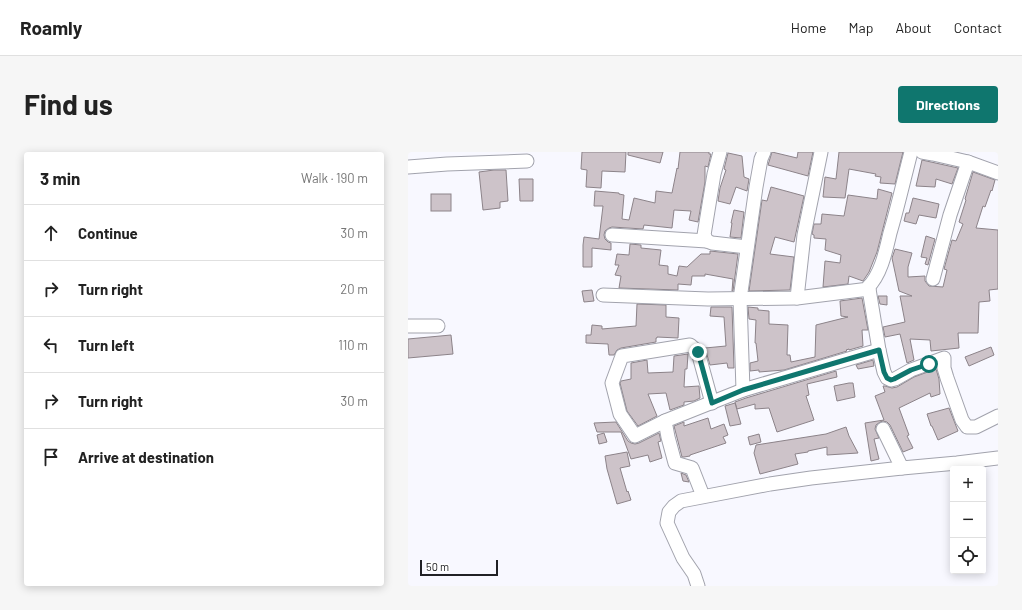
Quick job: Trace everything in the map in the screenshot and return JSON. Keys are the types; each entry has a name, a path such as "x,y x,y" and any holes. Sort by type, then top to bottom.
{"street":[{"path":"706,241 704,235 714,174 720,152"},
{"path":"743,390 740,299 756,186 761,159 764,152"},
{"path":"797,298 804,235 822,152"},
{"path":"911,152 878,273 868,287 884,372 887,378 891,380 911,370 944,358 944,368 947,378 962,420 967,427 976,427 998,416"},
{"path":"922,152 968,162 998,173"},
{"path":"408,167 527,161"},
{"path":"933,279 950,215 968,162"},
{"path":"612,235 706,241 747,247"},
{"path":"603,295 708,299 797,298 869,288"},
{"path":"408,326 438,326"},
{"path":"712,403 698,352 690,345 622,356 612,383 620,414 635,436 665,421 712,403 743,390 879,350"},
{"path":"665,421 675,463 692,468 704,496"},
{"path":"883,429 902,468"},
{"path":"698,586 694,574 683,558 667,523 669,512 681,501 770,484 811,478 998,458"}],"building":[{"path":"582,152 626,152 625,172 602,171 601,188 586,187 587,170 581,169"},
{"path":"628,152 663,152 660,163 628,155"},
{"path":"680,152 709,152 709,154 711,154 708,167 705,166 705,182 698,222 689,220 691,211 674,210 672,228 644,225 643,229 609,228 605,231 604,235 605,239 611,243 611,250 592,248 592,267 583,267 584,237 599,239 603,206 594,206 595,191 619,193 624,195 622,219 629,220 634,198 655,203 656,191 672,193 677,168 678,169"},
{"path":"772,152 797,158 798,152 813,152 808,176 768,165"},
{"path":"839,152 903,152 895,184 880,183 881,177 875,176 876,174 849,169 845,198 823,197 825,177 836,179"},
{"path":"728,153 742,156 744,177 749,179 747,191 736,187 730,204 718,201 720,188 726,170 724,169"},
{"path":"922,160 958,168 952,184 936,179 935,187 916,186"},
{"path":"506,170 508,201 500,202 500,208 483,210 479,172"},
{"path":"973,172 995,180 985,207 983,206 976,228 998,230 998,289 989,290 990,301 979,302 978,333 958,333 959,348 931,351 930,340 910,339 914,360 907,363 900,334 885,337 883,327 905,322 900,296 912,296 899,291 892,258 895,249 912,253 908,267 908,277 925,276 925,281 929,286 943,287 947,270 944,269 952,240 956,241 963,224 959,222"},
{"path":"519,179 533,179 533,201 520,201"},
{"path":"771,187 804,196 794,242 775,237 770,254 794,257 790,290 749,291 762,200 767,201"},
{"path":"878,189 892,193 877,252 869,272 863,281 849,276 848,284 823,287 825,261 840,263 841,255 825,250 826,239 814,238 814,235 812,234 814,224 821,224 822,214 844,216 848,195 877,199"},
{"path":"431,194 451,194 451,211 431,211"},
{"path":"913,198 939,204 936,218 919,215 916,224 904,221 906,213 909,213"},
{"path":"734,210 744,212 741,238 730,237"},
{"path":"926,236 935,239 928,265 925,264 927,258 921,257"},
{"path":"630,244 641,245 641,248 661,250 659,265 668,266 668,274 677,276 679,266 687,267 701,254 710,254 710,251 738,254 733,291 733,279 705,274 705,276 692,276 691,285 678,284 678,290 619,288 621,276 615,275 619,265 615,265 617,254 629,255"},
{"path":"592,290 594,301 584,302 582,291"},
{"path":"878,296 887,296 887,305 880,304"},
{"path":"862,298 868,330 862,330 863,346 784,370 759,372 759,370 750,371 750,363 758,361 755,343 756,320 749,319 748,307 769,311 769,324 788,325 787,355 790,355 791,362 815,357 816,325 848,317 841,316 840,301"},
{"path":"637,304 666,305 666,317 679,318 678,338 657,337 656,342 621,348 617,350 614,355 609,355 608,344 586,343 586,335 591,335 592,325 602,326 602,329 636,326"},
{"path":"711,307 732,307 734,368 728,368 727,363 710,365 705,348 726,346 724,317 710,316"},
{"path":"451,335 453,354 408,358 408,339"},
{"path":"991,347 994,355 969,366 965,357"},
{"path":"688,354 684,387 699,386 700,398 694,401 684,402 684,405 670,410 666,393 648,394 657,416 638,426 627,411 620,383 621,381 631,379 631,363 647,360 648,373 673,372 674,356"},
{"path":"873,360 874,366 858,369 856,365"},
{"path":"936,369 939,379 940,394 931,397 930,393 899,408 909,435 907,436 913,448 903,452 890,425 883,421 876,425 875,429 879,438 874,439 879,459 871,461 865,423 884,420 875,396 885,392 883,386 892,388 897,387 914,377"},
{"path":"836,371 837,377 807,384 809,395 806,396 814,420 777,432 769,408 755,409 755,404 737,409 735,402"},
{"path":"853,383 855,397 837,401 834,386"},
{"path":"735,403 741,424 730,426 725,406"},
{"path":"949,408 958,431 938,440 927,414"},
{"path":"708,418 711,429 724,424 728,435 723,437 726,443 690,456 682,457 674,426 684,422 684,426"},
{"path":"616,422 628,441 631,443 639,443 659,433 661,441 658,442 662,458 650,462 648,455 631,459 621,432 597,432 594,423"},
{"path":"846,427 858,453 827,455 827,447 808,451 795,454 798,464 760,474 754,453 756,445 826,434"},
{"path":"604,433 607,442 599,444 597,435"},
{"path":"759,434 761,442 750,445 748,437"},
{"path":"627,452 630,466 620,468 631,500 617,504 607,469 605,456"},
{"path":"681,473 686,475 689,482 683,481"}],"route":[{"path":"698,352 712,403 743,390 879,350 884,372 887,378 891,380 911,370 929,364"}]}
